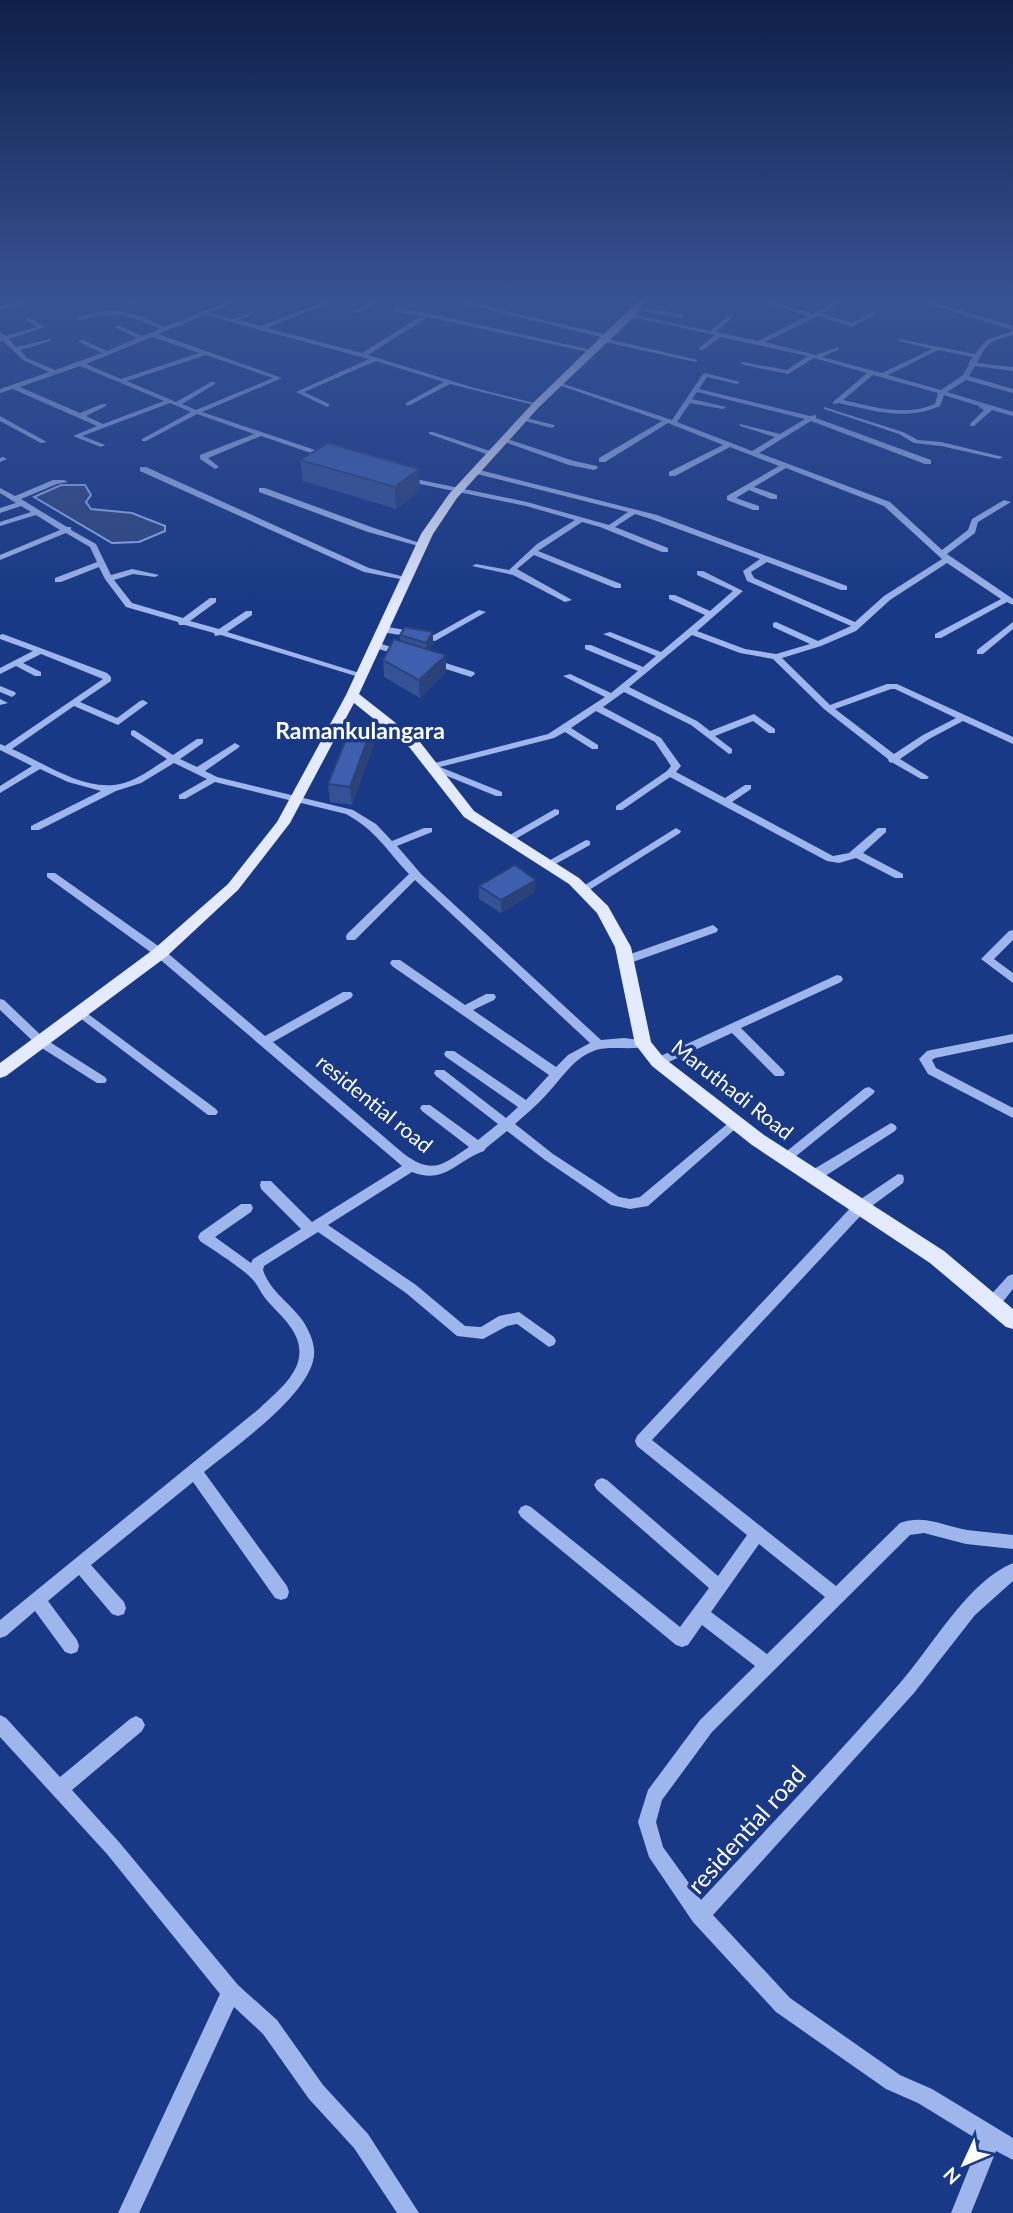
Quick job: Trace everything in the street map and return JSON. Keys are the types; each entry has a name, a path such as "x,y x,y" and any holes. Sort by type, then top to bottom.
{"main road":[{"path":"0,1072 160,953 233,887 283,823 362,675 422,545 458,491 536,405"},
{"name":"Maruthadi Road","path":"352,695 415,745 469,814 548,864 603,910 623,947 643,1044 658,1062 786,1158 937,1257 1013,1321"}],"street":[{"path":"54,404 103,426"},
{"path":"101,444 76,436 170,404"},
{"path":"177,404 332,457"},
{"path":"144,440 215,404"},
{"path":"618,404 887,504 945,556 1009,602 938,636"},
{"path":"602,460 670,422 687,404"},
{"path":"708,404 723,407"},
{"path":"755,404 811,418 928,462"},
{"path":"752,454 832,404"},
{"path":"855,404 894,412 920,413 938,404"},
{"path":"972,425 989,409 975,404"},
{"path":"980,404 1013,414"},
{"path":"80,416 104,405"},
{"path":"826,408 901,433 916,442 941,444 999,457"},
{"path":"0,418 43,442"},
{"path":"523,419 552,426"},
{"path":"0,427 11,424"},
{"path":"742,425 781,436"},
{"path":"215,467 203,457 262,433"},
{"path":"431,433 492,453"},
{"path":"504,440 594,468"},
{"path":"672,474 728,445"},
{"path":"757,508 730,498 784,466"},
{"path":"143,470 367,570 405,578"},
{"path":"476,471 635,511 844,588"},
{"path":"394,475 610,527 665,550"},
{"path":"0,511 56,482 64,482"},
{"path":"748,487 774,497"},
{"path":"0,490 93,546 109,579 129,605 218,634 362,675"},
{"path":"262,490 371,530 422,545"},
{"path":"690,631 743,651 776,657 818,644 857,626 887,598 945,556 972,531 975,521 1007,502"},
{"path":"610,527 635,511"},
{"path":"0,524 38,512"},
{"path":"515,573 513,569 533,552 581,519"},
{"path":"0,558 68,529"},
{"path":"533,552 618,586"},
{"path":"768,558 747,571 750,579 857,626"},
{"path":"58,580 101,563"},
{"path":"476,566 515,573 568,600"},
{"path":"109,579 132,571 155,575"},
{"path":"700,573 739,591"},
{"path":"430,767 551,736 565,728 612,697 750,579"},
{"path":"672,597 711,615"},
{"path":"182,623 213,600"},
{"path":"382,629 435,638 482,612"},
{"path":"218,634 249,613"},
{"path":"776,625 818,644"},
{"path":"980,652 1013,625"},
{"path":"607,634 662,655"},
{"path":"2,748 75,703 108,679 104,675 3,637"},
{"path":"375,645 411,656"},
{"path":"588,647 644,670"},
{"path":"0,671 40,651"},
{"path":"776,657 829,708 892,760 924,777"},
{"path":"423,659 471,674"},
{"path":"16,663 38,674"},
{"path":"567,676 612,697"},
{"path":"829,708 890,687 904,689 1013,741"},
{"path":"622,688 673,711 711,734 729,751"},
{"path":"0,689 12,694"},
{"path":"75,703 118,722 143,703"},
{"path":"595,707 658,740 676,766 670,773 619,807"},
{"path":"711,734 754,717 772,731"},
{"path":"892,760 926,737 964,717"},
{"path":"565,728 595,747"},
{"path":"134,733 173,760 214,779 349,812 377,827 415,874 599,1045"},
{"path":"35,828 112,789 136,782 200,741"},
{"path":"198,771 235,746"},
{"path":"2,748 82,783 112,789"},
{"path":"0,790 40,765"},
{"path":"430,767 499,794"},
{"path":"670,773 841,862 881,830"},
{"path":"182,797 214,779"},
{"path":"725,803 748,787"},
{"path":"508,839 555,812"},
{"path":"391,845 428,830"},
{"path":"582,890 676,831"},
{"path":"548,864 586,843"},
{"path":"855,853 900,876"},
{"path":"351,937 415,874"},
{"name":"residential road","path":"51,875 160,953 412,1166 426,1172 440,1170 480,1148 572,1058 612,1041 643,1044"},
{"path":"626,960 713,929"},
{"path":"1013,934 987,959 1013,979"},
{"path":"396,963 557,1074"},
{"path":"658,1062 837,979"},
{"path":"264,1042 347,995"},
{"path":"464,1010 490,996"},
{"path":"0,1003 41,1042 101,1080"},
{"path":"80,1012 212,1112"},
{"path":"733,1027 779,1073"},
{"path":"1013,1038 931,1054 925,1059 932,1071 1013,1113"},
{"path":"450,1054 525,1105"},
{"path":"440,1073 549,1157 616,1201 630,1204 643,1202 736,1123"},
{"path":"786,1158 869,1091"},
{"path":"426,1108 480,1148"},
{"path":"814,1176 891,1128"},
{"path":"257,1275 256,1270 264,1258 412,1166"},
{"path":"836,1597 642,1441 860,1207 898,1180"},
{"path":"266,1185 314,1227 411,1289 462,1332 483,1333 504,1320 519,1318 528,1322 549,1341"},
{"path":"3,1622 37,1600 265,1413 299,1379 304,1370 306,1351 302,1331 257,1275 205,1237 246,1208"},
{"path":"992,1303 1013,1280"},
{"path":"194,1471 281,1592"},
{"path":"602,1485 719,1587"},
{"path":"526,1512 682,1639 757,1534"},
{"name":"residential road","path":"1013,1542 965,1537 925,1526 906,1528 706,1726 654,1796 647,1822 655,1851 700,1915 908,1687 934,1650 992,1585 1013,1571"},
{"path":"80,1564 118,1608"},
{"path":"37,1600 71,1646"},
{"path":"700,1614 768,1665"},
{"path":"0,1724 113,1848 231,1992 270,2028 316,2092 360,2141 409,2213"},
{"path":"59,1790 136,1725"},
{"path":"700,1915 783,2005 893,2082 925,2096 1013,2150"},
{"path":"128,2213 231,1992"},
{"path":"961,2213 991,2138"}],"water":[{"path":"61,485 85,485 91,495 86,502 91,509 132,513 165,526 165,531 139,542 112,543 34,497"}],"building":[{"path":"328,443 419,469 395,487 300,460"},
{"path":"405,627 433,632 426,643 400,635"},
{"path":"394,639 446,655 419,680 383,660"},
{"path":"373,725 350,787 328,784 351,727"},
{"path":"515,865 536,880 501,900 479,886"}],"district":[{"name":"Ramankulangara","path":"360,730"}]}
